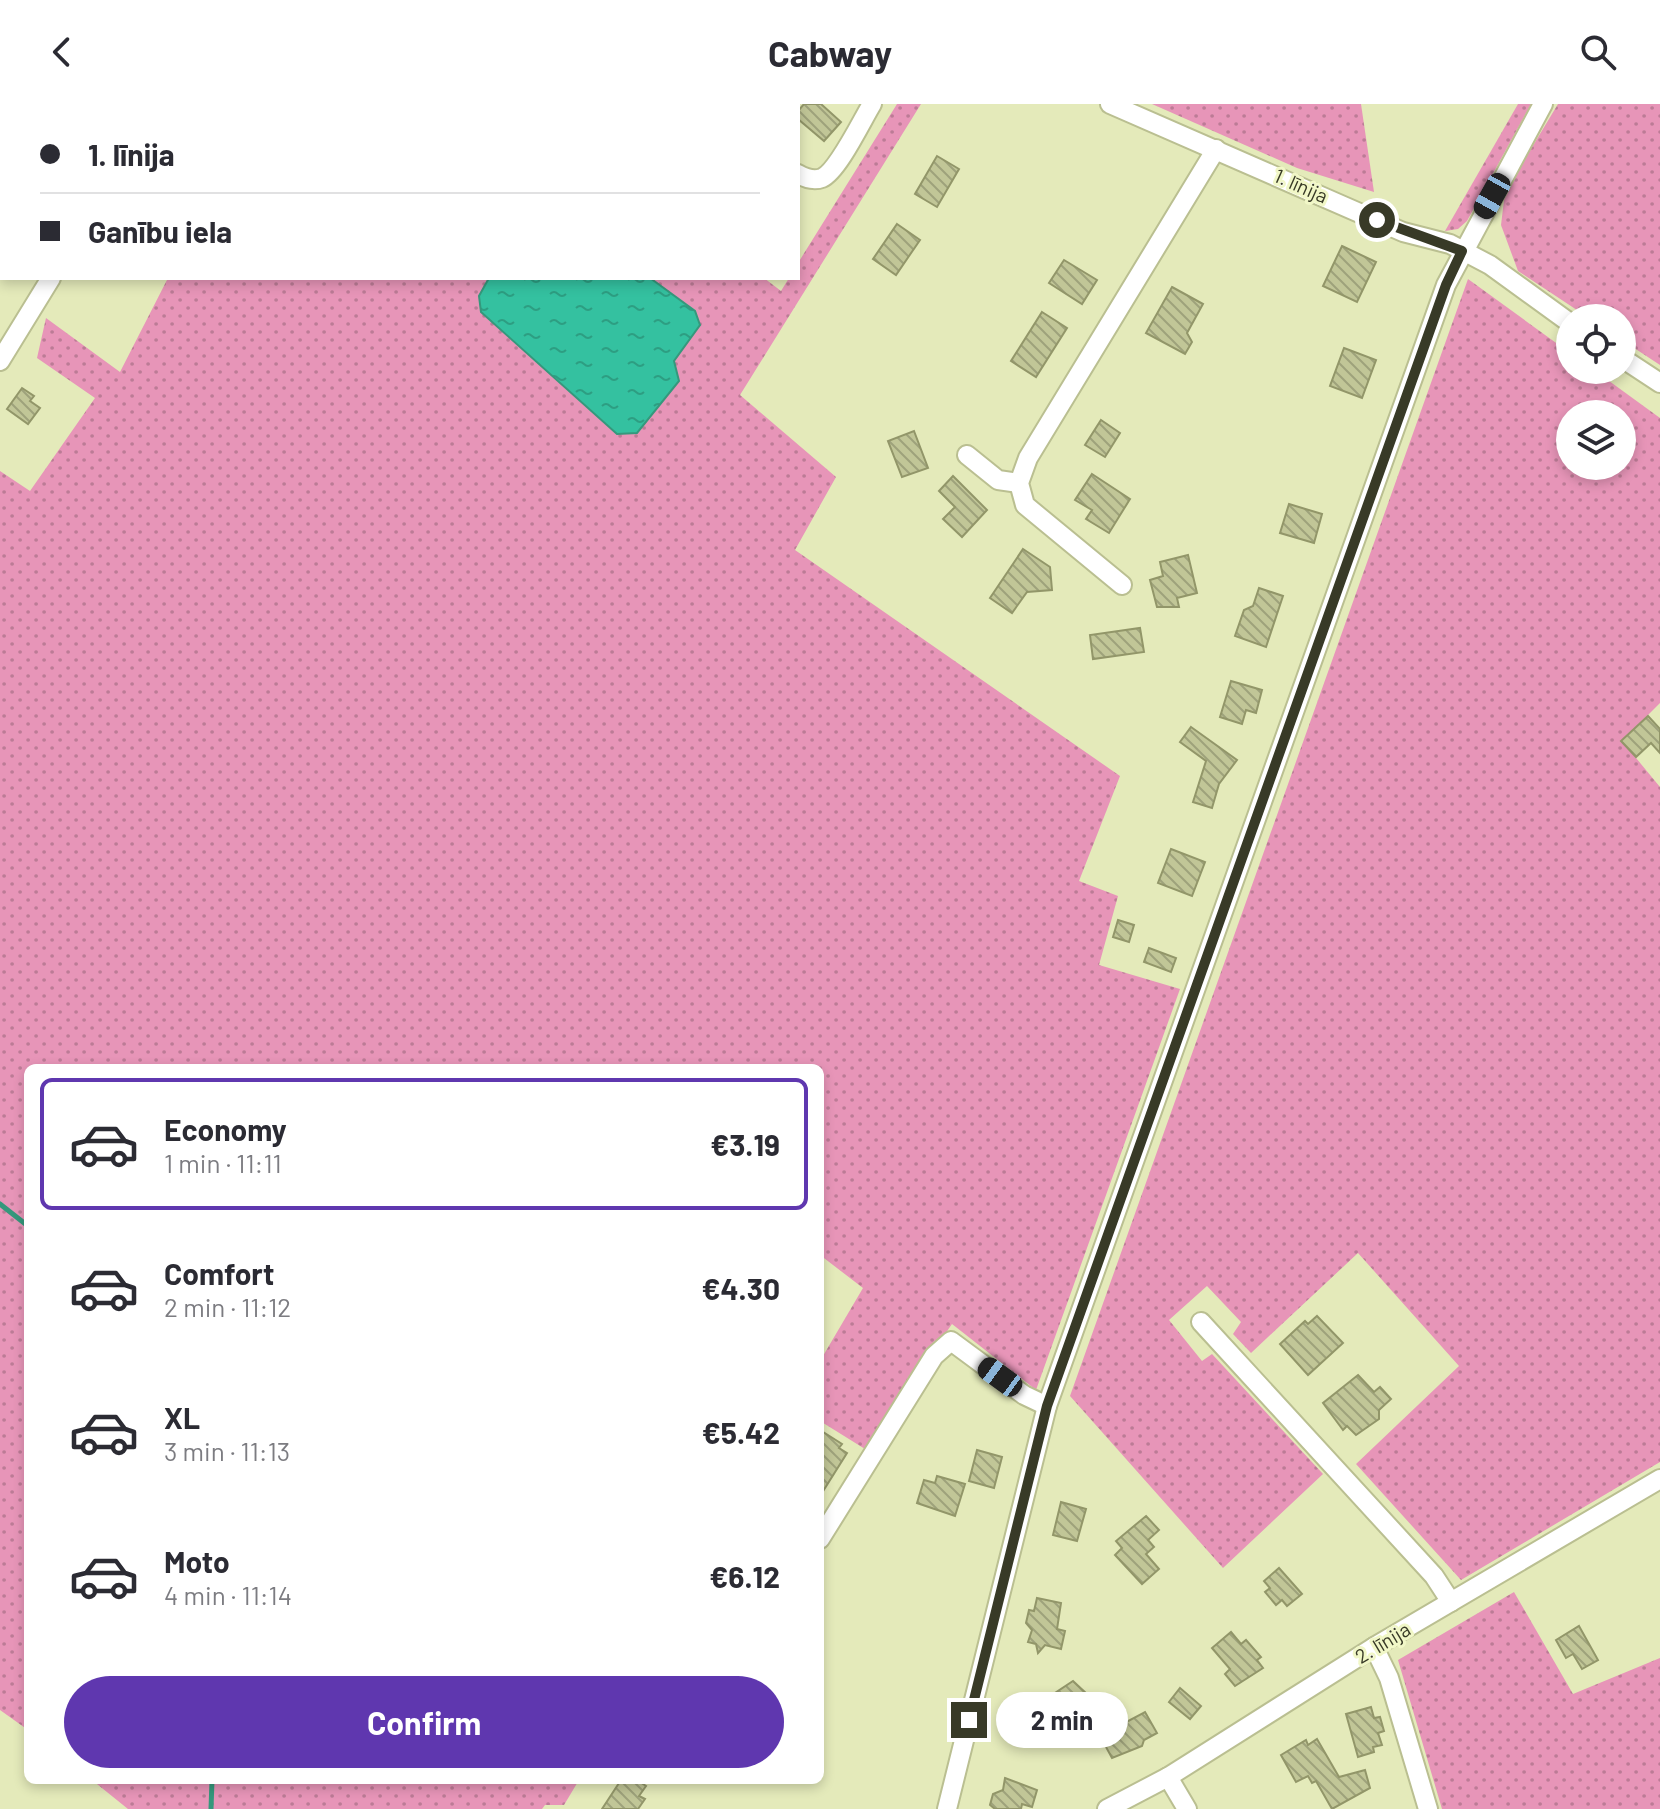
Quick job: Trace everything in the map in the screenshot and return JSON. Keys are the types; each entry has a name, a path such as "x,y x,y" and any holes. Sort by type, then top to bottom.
{"street":[{"path":"800,175 810,179 823,178 872,104"},
{"name":"1. līnija","path":"1110,104 1403,232 1462,251 1490,265 1556,313"},
{"path":"947,1809 1047,1406 1446,285 1543,104"},
{"path":"1122,585 1025,505 1019,483 1028,458 1216,149"},
{"path":"0,361 50,280"},
{"path":"1636,367 1660,383"},
{"path":"967,455 998,480 1019,483"},
{"path":"1201,1322 1434,1576 1451,1602"},
{"path":"824,1533 934,1356 951,1341 1024,1395 1047,1406"},
{"name":"2. līnija","path":"1107,1809 1168,1777 1374,1647 1659,1483"},
{"path":"1374,1647 1389,1678 1428,1809"},
{"path":"1168,1777 1187,1809"}],"shaded area":[{"path":"897,104 921,104 740,395 836,477 795,550 1120,776 1079,881 1118,896 1099,965 1180,989 1036,1390 952,1324 865,1449 824,1423 824,1354 863,1288 824,1258 824,1064 24,1064 24,1727 0,1710 0,471 30,491 95,398 37,358 46,318 120,372 167,280 488,280 479,296 674,361 700,325 695,310 653,280 767,280 781,291 788,280 800,280 800,260"},
{"path":"1152,104 1361,104 1374,192 1297,168"},
{"path":"1518,104 1531,104 1467,221 1458,229 1445,231"},
{"path":"1558,104 1660,104 1660,365 1636,349 1636,304 1568,304 1518,271 1501,225 1505,192"},
{"path":"1468,279 1556,343 1556,384 1613,384 1635,400 1556,400 1556,480 1636,480 1636,401 1660,418 1660,703 1622,741 1660,787 1660,1462 1461,1580 1356,1464 1459,1366 1358,1253 1251,1353 1233,1334 1241,1322 1207,1286 1169,1320 1202,1361 1212,1354 1323,1474 1223,1568 1070,1396"},
{"path":"1514,1592 1573,1694 1660,1658 1660,1809 1442,1809 1398,1660"},
{"path":"97,1784 577,1784 564,1805 545,1805 542,1809 128,1809"}],"water":[{"path":"488,280 653,280 695,311 700,325 674,361 679,381 637,433 617,434 481,312 479,296"}],"building":[{"path":"804,104 821,104 841,122 824,141 800,121 800,109"},
{"path":"937,156 959,169 937,207 915,194"},
{"path":"897,224 920,240 896,275 873,259"},
{"path":"1342,246 1376,262 1357,302 1323,286"},
{"path":"1064,260 1097,280 1082,304 1049,283"},
{"path":"1172,287 1203,304 1187,333 1192,342 1185,354 1146,333"},
{"path":"1042,312 1067,328 1036,377 1011,361"},
{"path":"1344,348 1376,360 1362,398 1330,386"},
{"path":"22,388 34,396 30,401 40,408 28,424 7,409"},
{"path":"1101,420 1120,433 1105,457 1085,445"},
{"path":"914,431 928,468 902,477 888,441"},
{"path":"1092,474 1130,499 1109,533 1086,519 1092,510 1075,500"},
{"path":"953,476 987,510 962,537 943,519 955,507 939,491"},
{"path":"1289,504 1322,514 1314,543 1280,533"},
{"path":"1023,549 1050,567 1052,590 1027,592 1012,613 990,598"},
{"path":"1188,555 1197,593 1177,598 1179,607 1157,607 1150,580 1163,576 1160,562"},
{"path":"1259,588 1283,596 1266,647 1235,636 1244,610 1253,606"},
{"path":"1140,628 1144,652 1093,659 1090,635"},
{"path":"1231,681 1262,690 1256,713 1246,710 1242,724 1220,717"},
{"path":"1648,716 1660,729 1660,753 1651,743 1636,757 1621,741"},
{"path":"1191,727 1237,760 1219,784 1212,808 1193,802 1206,761 1180,742"},
{"path":"1171,849 1205,862 1192,896 1158,883"},
{"path":"1118,920 1134,925 1129,942 1113,937"},
{"path":"1149,948 1176,958 1171,972 1144,962"},
{"path":"1317,1316 1343,1343 1308,1375 1280,1344 1305,1321 1308,1324"},
{"path":"1358,1375 1374,1392 1380,1387 1391,1399 1379,1410 1379,1419 1356,1435 1347,1426 1343,1430 1323,1403"},
{"path":"824,1433 842,1444 839,1448 847,1453 824,1490"},
{"path":"977,1450 1002,1457 994,1488 969,1481"},
{"path":"937,1476 965,1484 955,1516 917,1503 924,1480 935,1483"},
{"path":"1061,1502 1086,1509 1077,1541 1053,1535"},
{"path":"1146,1516 1159,1530 1148,1540 1154,1547 1146,1554 1159,1569 1142,1584 1115,1555 1122,1548 1116,1541"},
{"path":"1279,1568 1302,1594 1287,1606 1282,1600 1276,1605 1265,1592 1270,1588 1264,1581"},
{"path":"1037,1598 1061,1603 1057,1629 1065,1631 1061,1649 1045,1645 1038,1653 1036,1644 1028,1642 1032,1630 1026,1623 1029,1610 1034,1611"},
{"path":"1579,1626 1598,1660 1582,1669 1573,1654 1566,1658 1556,1640"},
{"path":"1231,1632 1241,1644 1246,1640 1261,1657 1257,1660 1263,1668 1235,1686 1225,1674 1230,1669 1212,1648"},
{"path":"1073,1681 1087,1694 1079,1702 1098,1719 1081,1737 1070,1727 1065,1732 1046,1707 1052,1695"},
{"path":"1180,1688 1201,1706 1190,1719 1169,1702"},
{"path":"1371,1707 1374,1718 1380,1717 1384,1731 1378,1733 1382,1745 1373,1747 1374,1752 1358,1757 1346,1714"},
{"path":"1145,1712 1157,1733 1144,1740 1142,1746 1112,1758 1100,1736"},
{"path":"1317,1739 1339,1777 1365,1770 1370,1788 1332,1809 1316,1781 1312,1783 1308,1776 1296,1782 1281,1755 1306,1740 1308,1745"},
{"path":"1005,1778 1037,1790 1032,1807 1022,1804 1021,1809 995,1809 990,1805 993,1794 1003,1790"},
{"path":"618,1784 646,1786 639,1796 645,1799 638,1809 602,1809"}],"waterway":[{"path":"0,1204 24,1223"},
{"path":"211,1809 212,1784"}],"route":[{"path":"969,1720 1047,1406 1446,285 1462,251 1450,244 1403,232 1377,220"}]}
